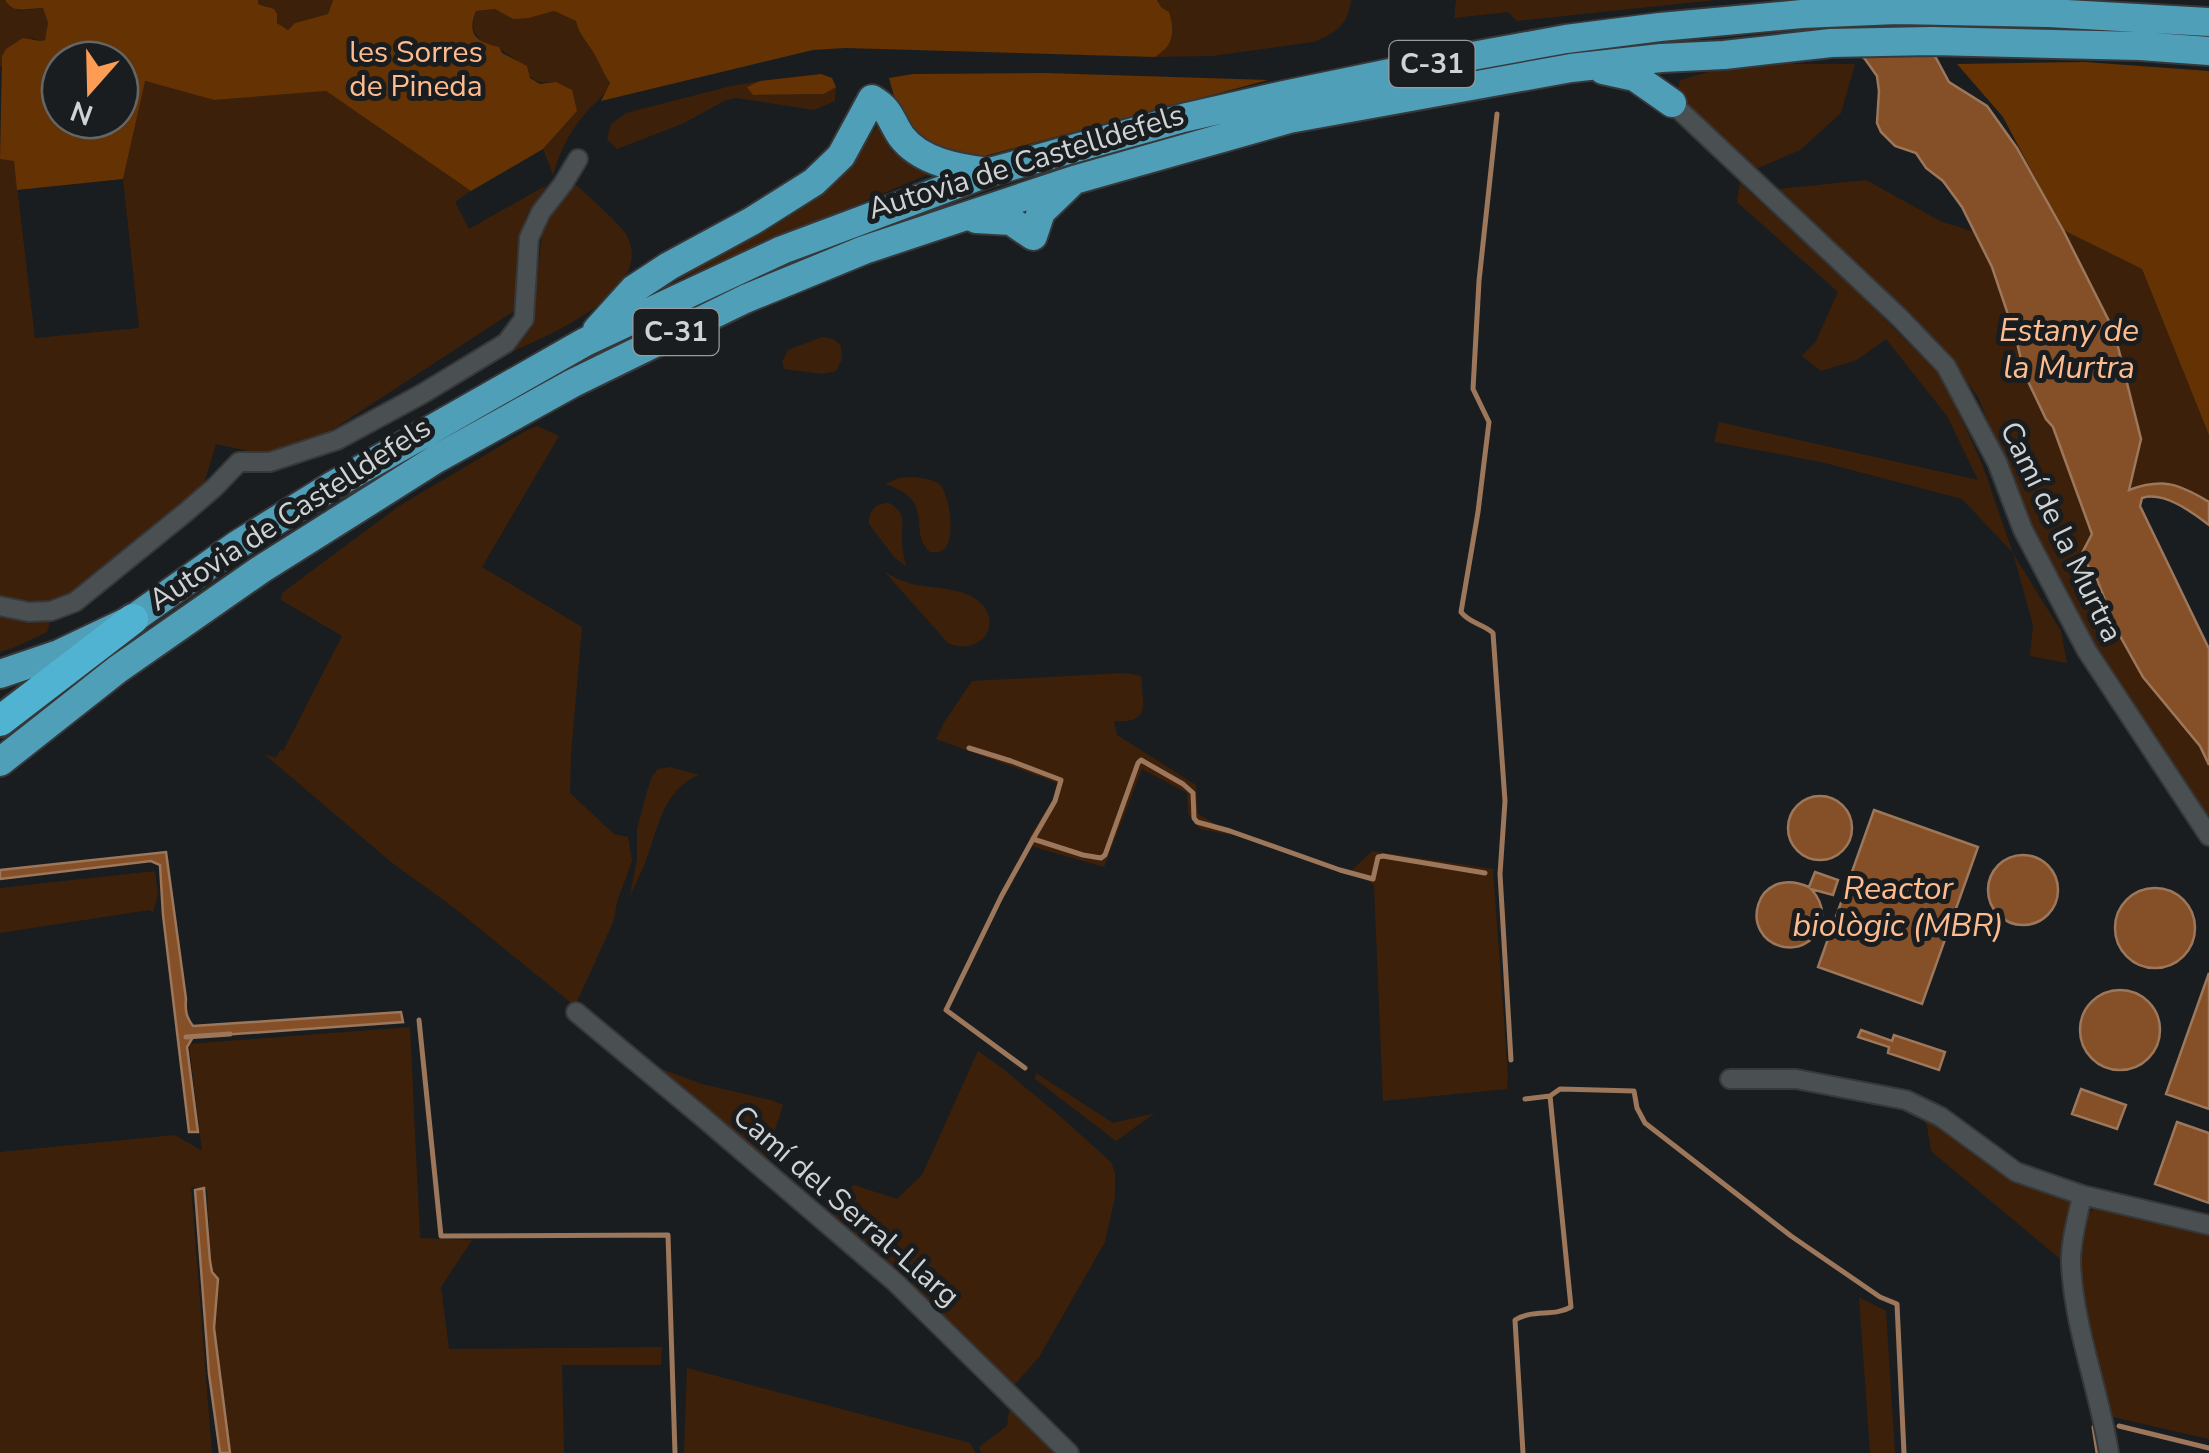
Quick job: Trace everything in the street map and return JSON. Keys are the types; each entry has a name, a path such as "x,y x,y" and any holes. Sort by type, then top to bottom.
{"highway":[{"path":"1911,11 1941,7 1953,0"},
{"path":"1992,0 2050,13"},
{"name":"Autovia de Castelldefels","path":"0,721 132,619 236,546 332,486 586,342 782,250 990,172 1183,118 1467,57 1660,27 1802,14 1911,11 2050,13 2209,22"},
{"name":"Autovia de Castelldefels","path":"0,762 118,670 349,512 573,383 745,299 864,250 1074,180 1289,119 1571,68 1831,44 1932,41 2209,51"},
{"path":"1672,103 1669,90 1678,71 1724,54"},
{"path":"1571,68 1625,74 1672,103"},
{"path":"586,342 634,289 814,182 841,156 872,99 884,106 902,138 928,157 950,166 990,172"},
{"path":"953,219 1012,220 1032,236 1042,212 1074,180"},
{"path":"0,674 59,654 132,619"}],"street":[{"name":"Camí de la Murtra","path":"1672,103 1946,366 1997,462 2023,530 2086,652 2209,836"},
{"path":"0,606 40,612 74,602 200,500 238,462 270,462 337,440 506,343 524,319 529,238 541,212 578,159"},
{"name":"Camí del Serral-Llarg","path":"576,1012 895,1282 1069,1453"},
{"path":"1730,1078 1796,1079 1906,1100 1941,1117 2016,1172 2082,1195 2209,1225"},
{"path":"2082,1195 2070,1260 2079,1330 2109,1453"}],"shaded area":[{"path":"0,0 19,11 43,8 48,23 45,40 32,38 0,67"},
{"path":"258,0 333,0 328,14 295,23 288,30"},
{"path":"1157,0 1351,0 1339,27 1313,42 1212,56 1155,57 1164,51 1169,12"},
{"path":"1456,0 1716,0 1517,21 1508,12 1454,18"},
{"path":"495,9 529,18 554,11 577,22 610,84 573,129 553,175 543,149 577,111 556,82 535,80 512,57 493,45 486,46 478,37 473,27 476,11"},
{"path":"1774,64 1855,64 1841,113 1800,150 1754,170 1680,102 1677,93 1680,80 1708,72"},
{"path":"144,81 214,100 326,91 471,191 455,202 469,229 547,185 526,216 514,311 323,436 262,454 216,444 203,487 67,600 0,600 0,159 14,161 35,338 139,328 123,179 131,140 140,140"},
{"path":"760,81 748,87 753,95 824,94 836,87 835,101 814,110 736,98 617,149 607,139 611,124 626,113"},
{"path":"879,124 892,152 929,174 647,293 850,164"},
{"path":"1866,180 1940,221 1974,232 1992,267 2092,534 2081,556 2097,579 2115,627 2143,677 2200,746 2209,765 2209,826 2106,669 2036,540 1978,397 1936,340 1778,189"},
{"path":"1740,183 1858,292 1943,378 1982,464 2013,553 1962,499 1821,462 1714,442 1719,422 1978,480 1947,416 1886,339 1857,360 1821,371 1802,356 1816,341 1838,292 1737,202"},
{"path":"575,184 626,234 632,255 626,275 592,310 505,355 532,321 543,226"},
{"path":"2063,230 2142,269 2209,435 2209,502 2198,495 2141,485 2128,491 2141,439 2114,331"},
{"path":"822,337 841,346 842,359 836,371 823,374 784,369 782,362 788,350"},
{"path":"537,426 559,436 482,567 582,627 570,793 614,834 628,837 632,861 614,920 575,1006 391,862 264,754 276,758 283,751 342,636 281,600 282,593 399,506"},
{"path":"913,477 938,483 946,495 950,533 941,551 930,552 923,543 911,499 885,484"},
{"path":"889,503 902,518 906,566 894,557 869,524 874,509"},
{"path":"2013,553 2061,631 2067,663 2030,656 2033,625"},
{"path":"884,571 912,584 971,596 989,617 987,634 966,646 948,643"},
{"path":"0,614 52,616 47,632 0,652"},
{"path":"1125,673 1141,676 1143,703 1134,719 1114,721 1117,735 1196,785 1198,814 1237,836 1200,829 1188,813 1187,793 1142,769 1104,867 1034,847 1029,838 1052,801 1057,783 936,739 972,681"},
{"path":"670,767 699,775 679,788 666,807 630,896 637,859 637,829 647,791 658,769"},
{"path":"1372,851 1493,869 1507,1089 1383,1101 1374,885 1352,870"},
{"path":"155,871 158,895 153,912 0,933 0,888"},
{"path":"410,1027 420,1238 472,1240 441,1287 449,1349 662,1347 661,1365 562,1365 564,1453 229,1453 214,1328 207,1190 191,1187 212,1453 0,1453 0,1152 175,1135 202,1151 189,1044"},
{"path":"978,1051 1062,1118 1111,1162 1115,1173 1115,1197 1105,1242 1039,1357 1011,1389 821,1210 854,1185 897,1199 922,1175"},
{"path":"648,1064 702,1084 783,1105 765,1161"},
{"path":"1036,1073 1113,1123 1155,1113 1116,1141 1035,1079"},
{"path":"1919,1112 2005,1177 2075,1200 2064,1262 1931,1151 1927,1126"},
{"path":"2100,1204 2209,1230 2209,1439 2113,1417 2089,1334 2079,1276 2081,1229 2089,1213"},
{"path":"1859,1297 1886,1311 1895,1453 1870,1453"},
{"path":"687,1368 970,1443 976,1453 684,1453"},
{"path":"1010,1404 1061,1453 981,1453 979,1447 1007,1426"}],"green space":[{"name":"les Sorres de Pineda","path":"5,0 258,0 258,4 274,9 277,23 288,30 295,23 328,14 333,0 1157,0 1169,12 1172,32 1166,48 1155,57 813,50 601,101 610,83 576,21 554,11 513,19 495,9 476,11 472,26 476,36 527,66 530,78 540,84 556,82 572,90 577,111 543,149 471,191 326,91 214,100 145,81 140,103 140,40 45,40 48,23 43,8 13,8"},
{"name":"les Sorres de Pineda","path":"23,38 40,41 40,140 132,140 123,179 17,190 14,161 0,159 2,56"},
{"path":"2085,62 2209,71 2209,435 2142,269 2063,230 2003,117 1957,64"},
{"path":"1046,73 1268,80 973,159 941,154 920,141 900,112 889,78 913,74"},
{"path":"821,74 832,78 836,87 824,94 753,95 747,87 760,81"}],"water":[{"name":"Estany de la Murtra","path":"1806,0 1864,0 1936,58 1949,82 1987,106 2017,148 2114,331 2141,439 2129,490 2170,484 2209,502 2209,525 2159,497 2142,498 2140,506 2209,649 2209,765 2200,746 2143,677 2115,627 2097,579 2081,555 2092,534 2053,427 2025,375 1992,267 1962,207 1916,153 1895,146 1881,132 1877,123 1877,76"},
{"path":"1820,796 1843,805 1852,828 1843,851 1820,860 1797,851 1788,828 1797,805"},
{"name":"Reactor biològic (MBR)","path":"1874,810 1978,847 1922,1004 1818,967"},
{"path":"166,852 186,1010 193,1026 401,1012 403,1022 193,1037 187,1047 198,1132 189,1132 160,865 151,861 0,879 0,870"},
{"path":"2023,855 2047,866 2058,890 2047,914 2023,925 1999,914 1988,890 1999,866"},
{"path":"1815,872 1838,880 1833,895 1811,889 1822,910 1818,931 1795,947 1769,941 1757,918 1758,905 1765,893 1775,885 1790,882 1809,887"},
{"path":"2155,888 2170,891 2183,900 2192,913 2192,943 2183,956 2170,965 2155,968 2140,965 2127,956 2118,943 2115,928 2118,913 2127,900 2140,891"},
{"path":"2209,973 2209,1109 2166,1094"},
{"path":"2120,990 2135,993 2148,1002 2157,1015 2157,1045 2148,1058 2135,1067 2120,1070 2105,1067 2092,1058 2083,1045 2080,1030 2083,1015 2092,1002 2105,993"},
{"path":"1861,1030 1892,1041 1894,1035 1945,1052 1939,1070 1888,1053 1889,1047 1858,1037"},
{"path":"2081,1089 2126,1105 2117,1129 2072,1114"},
{"path":"2177,1122 2209,1133 2209,1203 2155,1184"},
{"path":"204,1188 210,1261 218,1279 214,1328 230,1453 220,1453 209,1374 195,1190"}],"waterway":[{"path":"1497,114 1479,281 1473,389 1489,422 1461,612 1493,633 1505,801 1500,874 1511,1060"},
{"path":"969,748 1061,780 1055,801 1033,839 1083,855 1105,855 1141,760 1193,793 1197,822 1340,870 1373,879 1378,857 1383,856 1485,873"},
{"path":"1025,1068 946,1010 1033,839"},
{"path":"419,1020 441,1236 668,1235 675,1453"},
{"path":"186,1037 230,1034"},
{"path":"1525,1099 1550,1096 1560,1089 1634,1091 1645,1123 1791,1236 1880,1297 1897,1304 1904,1453"},
{"path":"1523,1453 1515,1320 1571,1307 1550,1096"},
{"path":"2119,1426 2209,1448"},
{"path":"2094,1427 2098,1453"}]}
